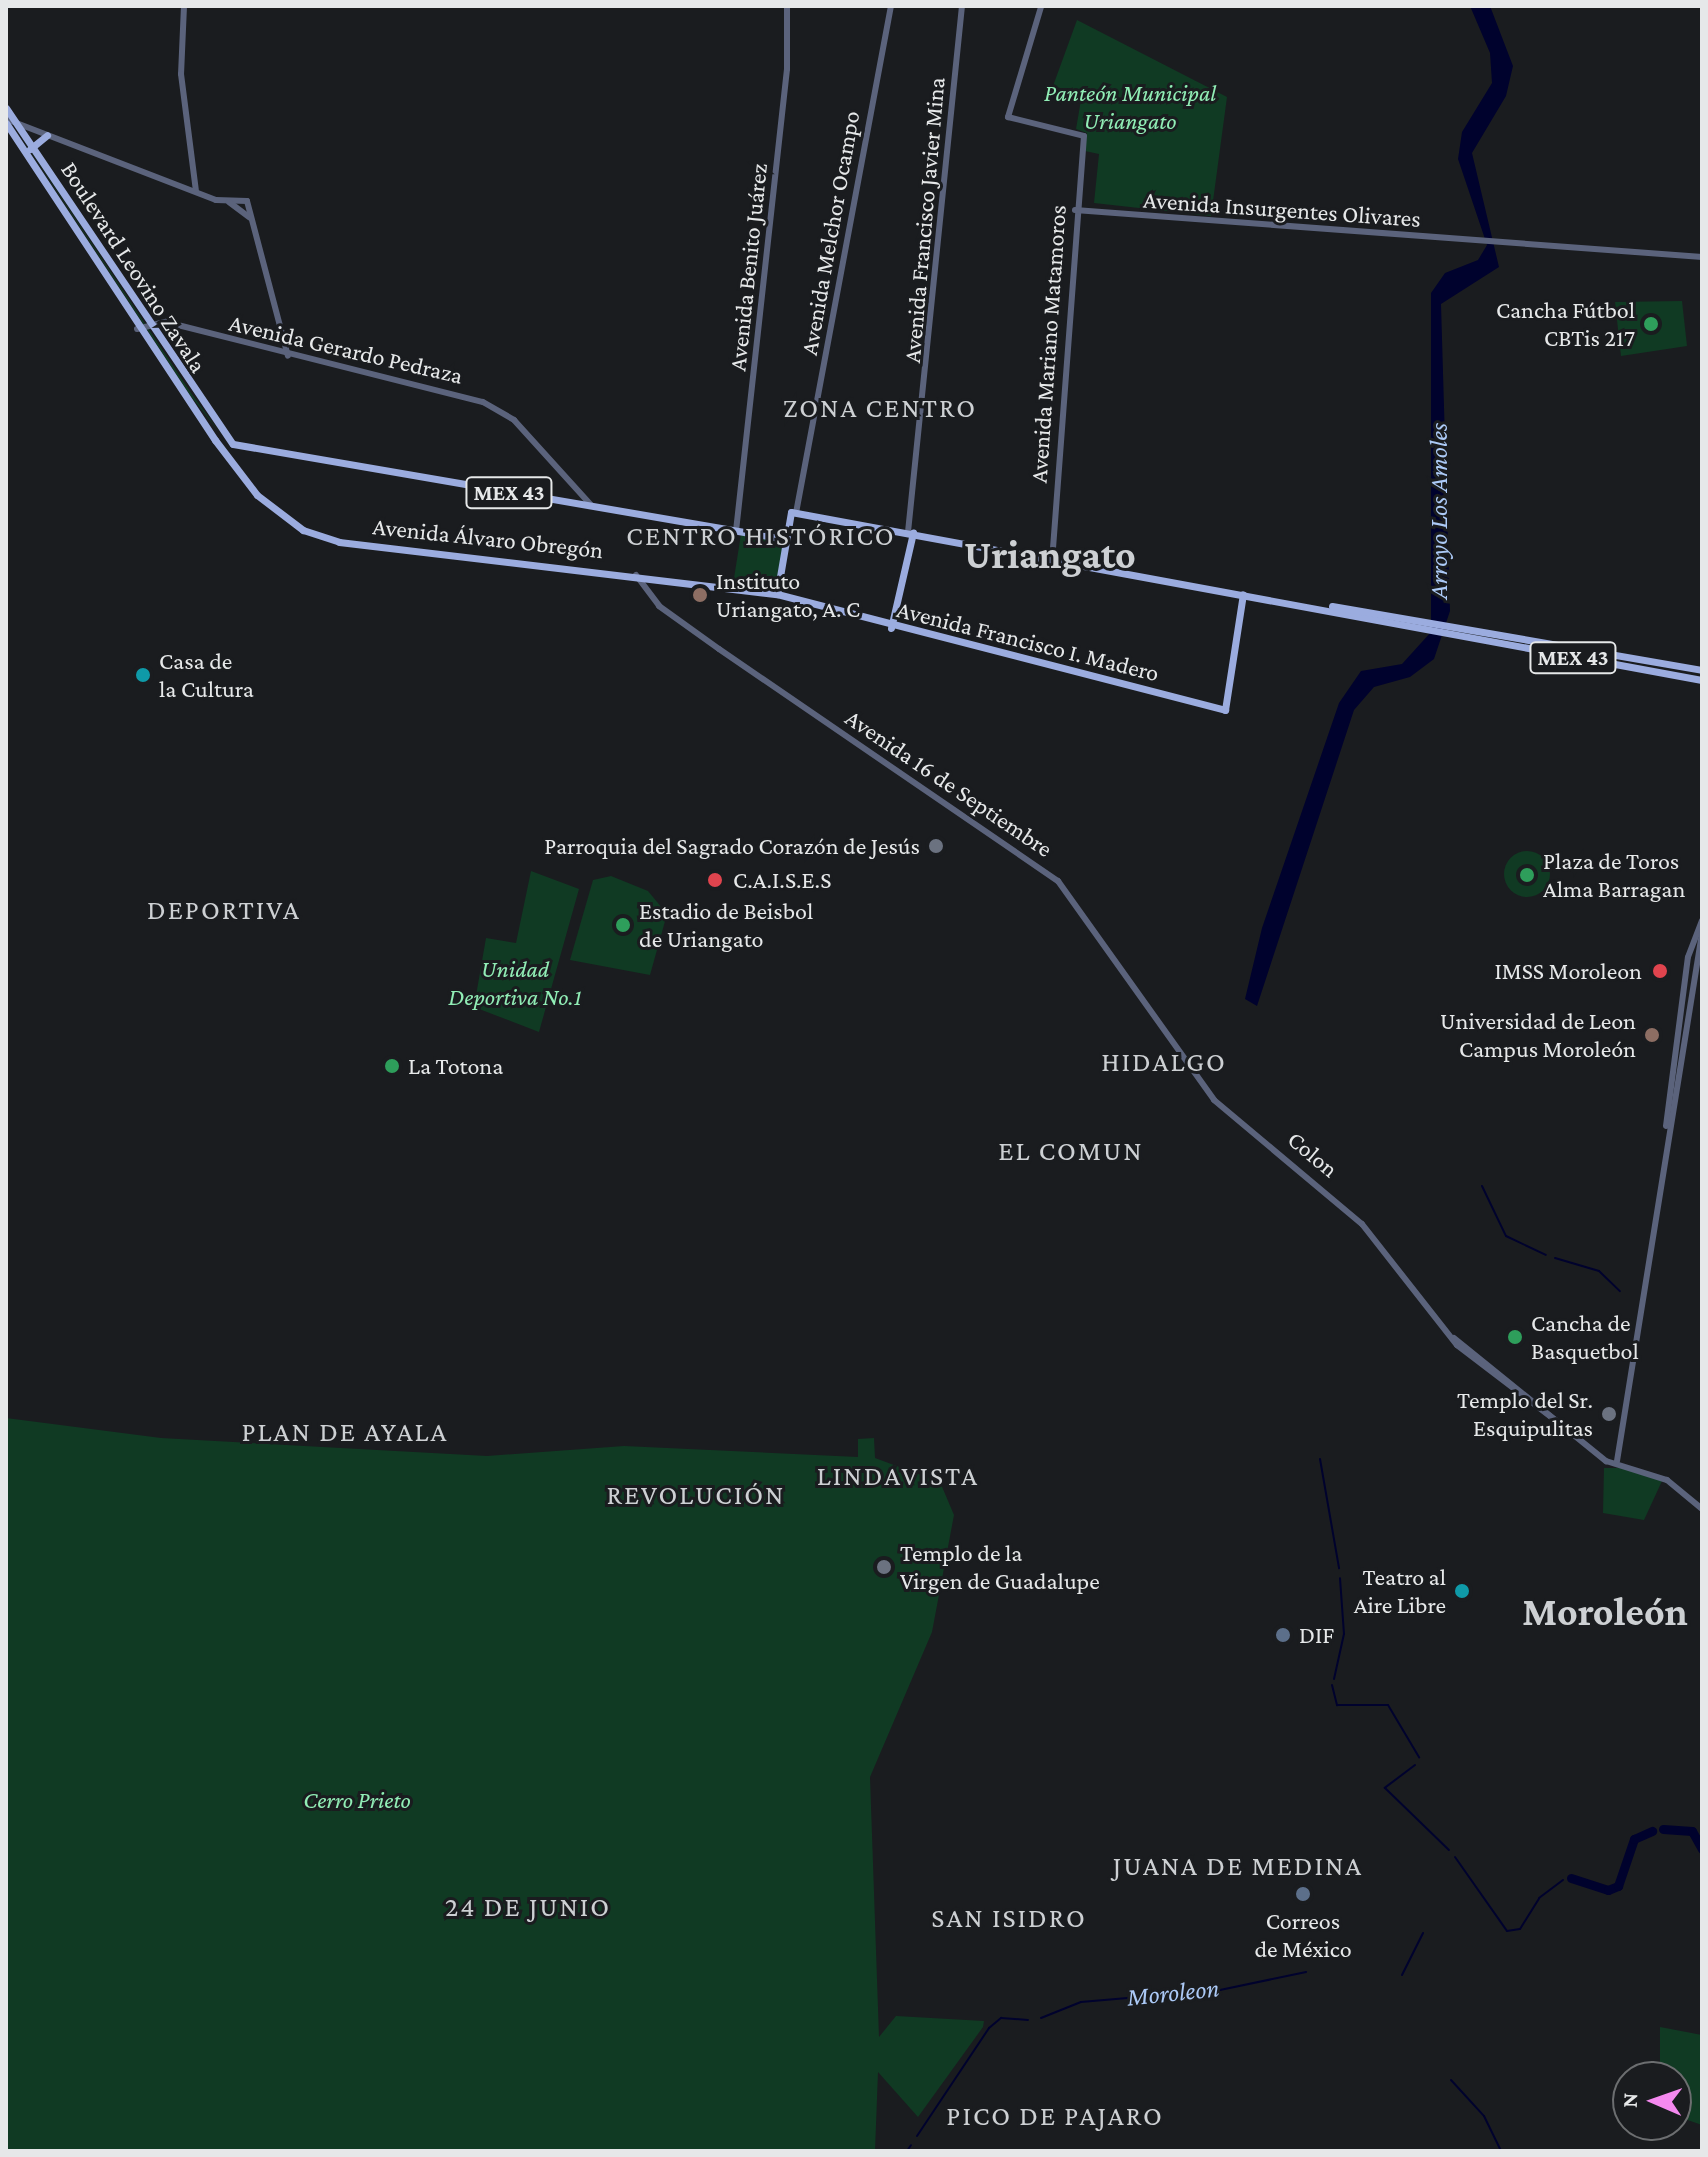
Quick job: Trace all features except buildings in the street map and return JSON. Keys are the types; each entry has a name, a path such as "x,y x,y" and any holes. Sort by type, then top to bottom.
{"main road":[{"name":"Boulevard Leovino Zavala","path":"6,108 137,329 233,444 592,506"},
{"name":"Boulevard Leovino Zavala","path":"6,121 29,150 145,322 227,455"},
{"path":"29,150 37,136 47,135"},
{"name":"Avenida Álvaro Obregón","path":"227,455 281,517 332,540 777,594"},
{"name":"MEX 43","path":"592,506 785,539"},
{"name":"MEX 43","path":"794,512 1243,594 1702,670"},
{"path":"777,594 785,539 794,512"},
{"path":"891,628 911,532"},
{"name":"Avenida Francisco I. Madero","path":"777,594 891,628 1225,710 1243,594"},
{"name":"MEX 43","path":"1446,628 1702,680"}],"street":[{"path":"184,6 181,74 196,191"},
{"name":"Avenida Benito Juárez","path":"736,531 787,69 787,6"},
{"name":"Avenida Melchor Ocampo","path":"794,512 891,6"},
{"name":"Avenida Francisco Javier Mina","path":"911,532 962,6"},
{"path":"1033,6 1042,6"},
{"name":"Avenida Mariano Matamoros","path":"1042,6 1008,117 1084,134 1075,210 1052,557"},
{"path":"6,121 229,202 250,218"},
{"path":"229,202 240,197 250,218 288,356"},
{"name":"Avenida Insurgentes Olivares","path":"1075,210 1702,257"},
{"path":"137,329 145,322"},
{"name":"Avenida Gerardo Pedraza","path":"145,322 288,356 423,383 503,411 592,506"},
{"name":"Avenida 16 de Septiembre","path":"636,575 659,606 1029,855 1099,932 1167,1040 1237,1117"},
{"path":"1666,1126 1686,970 1702,921"},
{"path":"1702,933 1666,1126 1617,1461 1689,1493 1702,1509"},
{"name":"Colon","path":"1237,1117 1362,1224 1454,1338 1597,1454 1617,1461"}],"green space":[{"name":"Panteón Municipal Uriangato","path":"1077,20 1227,97 1211,216 1094,203 1099,154 1085,151 1087,133 1076,129 1082,94 1053,86"},
{"path":"6,114 191,393 220,433 190,395"},
{"name":"Cancha Fútbol CBTis 217","path":"1682,301 1687,346 1621,356 1615,302"},
{"path":"741,534 783,541 776,589 733,582"},
{"name":"Plaza de Toros Alma Barragan","path":"1527,851 1544,857 1550,874 1544,891 1527,897 1510,891 1504,874 1510,857"},
{"name":"Unidad Deportiva No.1","path":"531,871 579,889 539,1032 474,1007 486,938 516,943"},
{"name":"Estadio de Beisbol de Uriangato","path":"611,876 648,891 667,914 650,975 570,960 593,880"},
{"name":"Cerro Prieto","path":"6,1418 161,1438 487,1456 624,1446 858,1457 858,1439 874,1438 875,1458 940,1482 954,1515 932,1632 870,1777 879,2037 896,2016 984,2021 983,2027 918,2117 878,2072 875,2151 6,2151"},
{"path":"1604,1468 1630,1468 1662,1481 1644,1520 1603,1513"},
{"path":"1660,2027 1702,2035 1702,2125 1692,2122 1692,2061 1660,2061"}],"water":[{"name":"Arroyo Los Amoles","path":"1470,6 1490,6 1513,66 1506,96 1472,153 1499,267 1441,304 1450,611 1434,659 1410,677 1374,687 1354,710 1257,1006 1245,999 1262,928 1339,703 1361,671 1402,664 1431,632 1431,293 1445,273 1478,260 1487,245 1458,159 1462,132 1492,83 1490,53"}],"waterway":[{"name":"Arroyo Los Amoles","path":"1482,1186 1506,1236 1546,1255"},
{"path":"1555,1258 1599,1271 1620,1291"},
{"path":"1320,1459 1339,1568"},
{"path":"1334,1679 1344,1634 1340,1578"},
{"path":"1332,1685 1337,1705 1388,1705 1419,1757"},
{"path":"1415,1765 1385,1788 1449,1850"},
{"path":"1663,1829 1692,1831 1702,1849"},
{"path":"1571,1878 1608,1890 1618,1886 1634,1839 1652,1831"},
{"path":"1455,1857 1507,1931 1520,1929 1539,1898 1563,1880"},
{"name":"Arroyo Los Amoles","path":"1402,1975 1423,1933"},
{"name":"Moroleon","path":"1041,2018 1081,2002 1220,1990 1306,1972"},
{"name":"Moroleon","path":"917,2136 989,2028 1001,2018 1028,2020"},
{"path":"1451,2080 1484,2116 1500,2149"},
{"name":"Moroleon","path":"907,2151 911,2145"}],"place":[{"name":"Cancha Fútbol CBTis 217","path":"1651,324"},
{"name":"Instituto Uriangato, A. C","path":"700,595"},
{"name":"Casa de la Cultura","path":"143,675"},
{"name":"Parroquia del Sagrado Corazón de Jesús","path":"936,846"},
{"name":"Plaza de Toros Alma Barragan","path":"1527,875"},
{"name":"C.A.I.S.E.S","path":"715,880"},
{"name":"Estadio de Beisbol de Uriangato","path":"623,925"},
{"name":"IMSS Moroleon","path":"1660,971"},
{"name":"Universidad de Leon Campus Moroleón","path":"1652,1035"},
{"name":"La Totona","path":"392,1066"},
{"name":"Cancha de Basquetbol","path":"1515,1337"},
{"name":"Templo del Sr. Esquipulitas","path":"1609,1414"},
{"name":"Templo de la Virgen de Guadalupe","path":"884,1567"},
{"name":"Teatro al Aire Libre","path":"1462,1591"},
{"name":"DIF","path":"1283,1635"},
{"name":"Correos de México","path":"1303,1894"}],"district":[{"name":"ZONA CENTRO","path":"880,408"},
{"name":"CENTRO HISTÓRICO","path":"761,536"},
{"name":"Uriangato","path":"1050,555"},
{"name":"DEPORTIVA","path":"224,910"},
{"name":"HIDALGO","path":"1164,1062"},
{"name":"EL COMUN","path":"1071,1151"},
{"name":"PLAN DE AYALA","path":"345,1432"},
{"name":"LINDAVISTA","path":"898,1476"},
{"name":"REVOLUCIÓN","path":"696,1495"},
{"name":"Moroleón","path":"1605,1612"},
{"name":"JUANA DE MEDINA","path":"1238,1866"},
{"name":"24 DE JUNIO","path":"528,1907"},
{"name":"SAN ISIDRO","path":"1009,1918"},
{"name":"PICO DE PAJARO","path":"1055,2116"}]}
